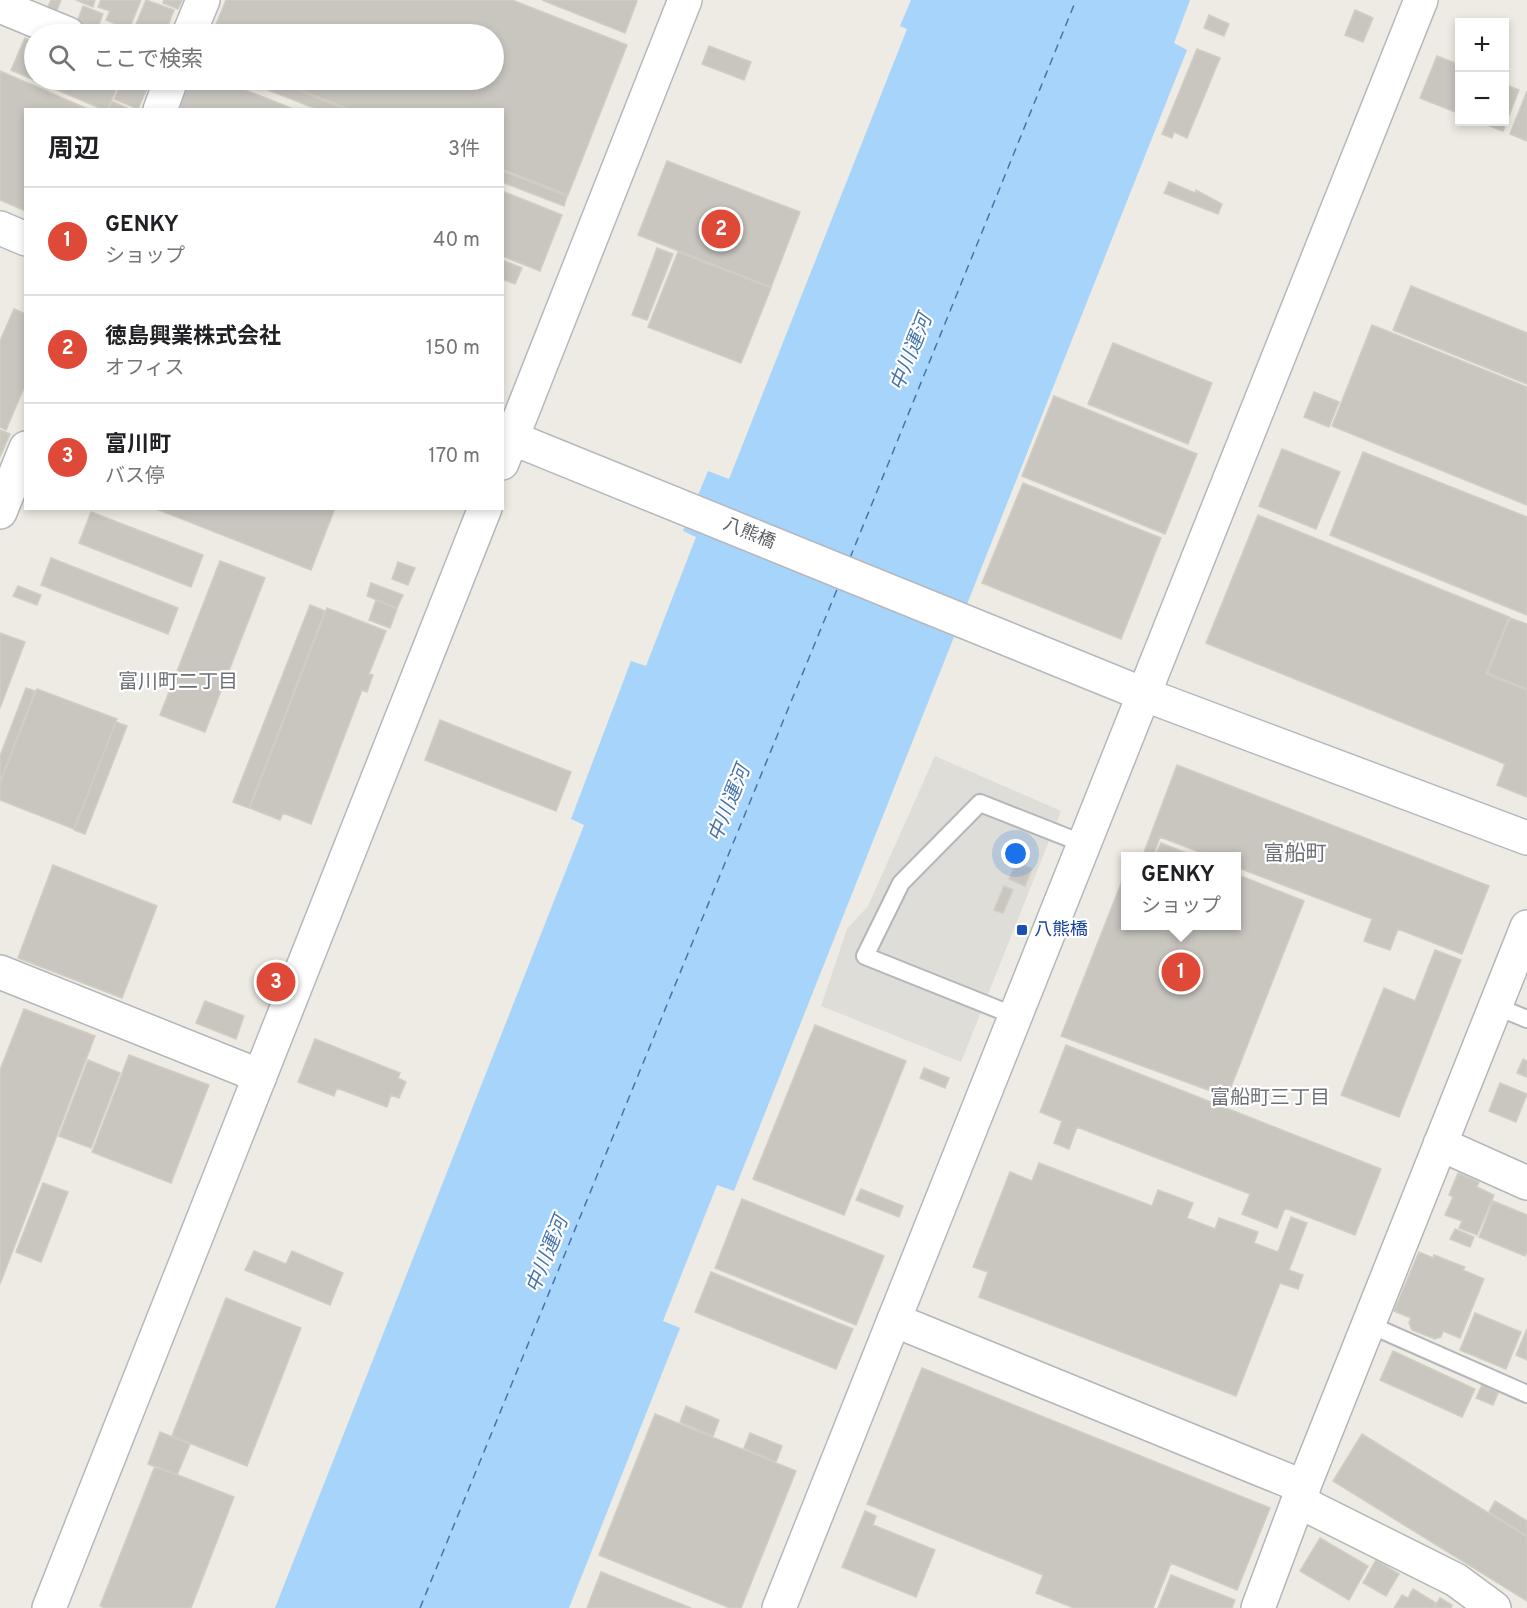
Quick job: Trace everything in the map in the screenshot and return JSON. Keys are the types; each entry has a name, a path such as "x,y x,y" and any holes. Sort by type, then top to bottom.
{"street":[{"path":"193,24 203,0"},
{"path":"506,445 685,0"},
{"path":"780,1608 1421,0"},
{"path":"0,6 44,24"},
{"path":"161,108 167,90"},
{"path":"0,228 24,238"},
{"name":"八熊橋","path":"506,445 687,509 1143,694 1527,838"},
{"path":"0,512 24,453"},
{"path":"48,1608 483,510"},
{"path":"1258,1608 1368,1324 1527,927"},
{"path":"3,983 260,1076"},
{"path":"1440,1144 1527,1183"},
{"path":"894,1320 1301,1494 1456,1580 1494,1608"}],"lane":[{"path":"1015,1016 866,956 901,882 980,803 1084,844"},
{"path":"1495,1006 1527,1019"},
{"path":"1368,1324 1527,1394"}],"shaded area":[{"path":"935,756 1061,811 961,1062 821,1006 847,929 868,906"}],"water":[{"name":"中川運河","path":"911,0 1190,0 1174,43 1187,50 734,1191 717,1185 663,1321 680,1328 569,1608 275,1608 584,825 571,819 631,661 646,666 696,537 683,531 708,471 729,479 907,29 900,26"}],"building":[{"path":"51,0 61,0 55,15 46,11"},
{"path":"76,0 95,0 93,7"},
{"path":"101,0 141,0 131,24 116,24 106,20 110,11 98,7"},
{"path":"146,0 174,10 169,24 136,24"},
{"path":"164,0 182,0 178,9 163,3"},
{"path":"226,0 512,0 627,45 568,195 504,170 504,108 346,108 300,90 504,90 504,24 216,24"},
{"path":"542,0 635,0 637,1 625,33"},
{"path":"83,6 103,14 99,24 77,22"},
{"path":"1355,10 1373,18 1363,42 1345,35"},
{"path":"1209,15 1229,24 1224,36 1204,28"},
{"path":"24,40 24,76 11,70"},
{"path":"709,46 751,62 744,80 702,64"},
{"path":"1197,49 1220,58 1187,138 1174,132 1172,138 1162,134"},
{"path":"1437,56 1455,63 1455,112 1420,98"},
{"path":"0,71 24,81 24,90 44,90 85,108 24,108 24,210 0,200"},
{"path":"1509,86 1519,90 1509,116"},
{"path":"57,90 116,90 108,108 99,108"},
{"path":"118,90 146,90 138,108 114,99"},
{"path":"186,90 245,90 291,108 179,108"},
{"path":"268,90 297,90 343,108 314,108"},
{"path":"1527,91 1527,141 1510,134"},
{"path":"112,101 127,108 110,108"},
{"path":"1490,126 1505,126 1503,131"},
{"path":"667,161 800,212 771,287 638,235"},
{"path":"504,172 567,196 564,206 504,183"},
{"path":"1169,182 1195,193 1196,190 1222,204 1218,214 1164,193"},
{"path":"504,192 562,215 540,271 504,257"},
{"path":"657,248 673,254 647,320 632,315"},
{"path":"678,252 771,288 741,363 648,327"},
{"path":"504,261 522,268 515,284 504,280"},
{"path":"1411,286 1527,333 1527,384 1393,330"},
{"path":"14,309 24,313 24,388 6,430 0,427 0,341"},
{"path":"1372,325 1527,387 1527,505 1332,426"},
{"path":"1113,343 1212,383 1188,444 1088,404"},
{"path":"1314,392 1339,402 1329,427 1304,417"},
{"path":"1054,396 1197,454 1165,534 1022,476"},
{"path":"0,430 10,434 0,457"},
{"path":"1282,449 1340,472 1316,529 1259,506"},
{"path":"1363,452 1527,517 1527,615 1330,535"},
{"path":"1023,483 1161,538 1121,639 982,583"},
{"path":"159,510 334,510 311,570"},
{"path":"91,512 203,555 191,587 79,543"},
{"path":"1258,515 1509,617 1486,674 1527,690 1527,797 1497,785 1505,764 1206,643"},
{"path":"51,558 178,608 168,634 41,585"},
{"path":"220,561 265,578 205,732 160,715"},
{"path":"398,562 415,568 408,585 392,579"},
{"path":"371,583 403,595 397,608 367,596"},
{"path":"18,586 41,595 37,605 13,596"},
{"path":"376,600 397,609 390,628 369,620"},
{"path":"310,605 325,611 249,808 233,802"},
{"path":"327,608 386,631 369,674 373,675 367,692 362,690 311,824 283,813 280,820 250,808"},
{"path":"1510,618 1527,624 1527,689 1488,673"},
{"path":"0,633 25,642 0,708"},
{"path":"26,688 35,691 0,782 0,756"},
{"path":"37,689 117,719 74,829 0,800 0,783"},
{"path":"440,720 571,772 556,811 425,760"},
{"path":"116,722 127,726 85,834 74,830"},
{"path":"1177,765 1489,886 1462,954 1398,929 1390,950 1364,941 1372,919 1241,869 1241,852 1199,852 1160,837 1154,852 1144,852"},
{"path":"1161,843 1184,852 1157,852"},
{"path":"1016,862 1032,869 1025,886 1009,879"},
{"path":"53,865 157,906 122,998 18,958"},
{"path":"1241,876 1304,901 1227,1097 1061,1036 1121,884 1121,930 1241,930"},
{"path":"1004,886 1013,890 1003,913 994,910"},
{"path":"1435,950 1461,960 1399,1117 1341,1095 1384,988 1415,1001"},
{"path":"205,1001 244,1016 236,1039 196,1023"},
{"path":"24,1009 95,1036 0,1284 0,1070"},
{"path":"815,1025 906,1061 844,1215 753,1179"},
{"path":"315,1039 400,1073 398,1078 406,1082 399,1098 391,1095 387,1107 337,1088 334,1096 298,1082"},
{"path":"1066,1045 1381,1169 1355,1235 1285,1208 1277,1228 1242,1214 1250,1194 1077,1127 1069,1149 1054,1143 1062,1121 1040,1112"},
{"path":"129,1055 209,1085 171,1183 92,1152"},
{"path":"1523,1059 1527,1061 1527,1077 1517,1073"},
{"path":"88,1060 120,1073 91,1148 59,1136"},
{"path":"924,1068 949,1078 945,1088 920,1078"},
{"path":"1500,1083 1527,1094 1516,1122 1489,1111"},
{"path":"1039,1163 1152,1206 1158,1190 1193,1203 1187,1218 1215,1229 1219,1218 1258,1232 1254,1243 1278,1252 1291,1217 1307,1223 1289,1270 1303,1275 1298,1289 1280,1283 1236,1396 979,1297 988,1272 973,1267 1010,1172 1032,1181"},
{"path":"1458,1173 1479,1182 1477,1187 1494,1195 1477,1235 1459,1228 1462,1221 1445,1215 1453,1197 1449,1195"},
{"path":"43,1183 68,1192 41,1262 16,1252"},
{"path":"861,1189 903,1206 899,1217 856,1200"},
{"path":"742,1199 884,1256 856,1325 715,1268"},
{"path":"1493,1201 1527,1215 1525,1256 1479,1237"},
{"path":"1455,1229 1474,1237 1470,1247 1450,1239"},
{"path":"254,1251 286,1264 292,1251 343,1273 330,1305 245,1270"},
{"path":"1419,1252 1465,1267 1463,1270 1484,1279 1460,1338 1443,1331 1441,1337 1435,1339 1412,1330 1409,1323 1411,1318 1394,1311"},
{"path":"711,1272 853,1329 836,1369 695,1312"},
{"path":"226,1298 301,1328 247,1466 172,1436"},
{"path":"1475,1313 1521,1332 1506,1369 1460,1350"},
{"path":"1527,1329 1527,1360 1516,1355"},
{"path":"1393,1351 1475,1389 1462,1417 1380,1380"},
{"path":"922,1368 1270,1508 1237,1590 1171,1563 1153,1608 1074,1608 1036,1593 1043,1575 867,1504"},
{"path":"1482,1385 1498,1393 1493,1405 1476,1398"},
{"path":"686,1406 719,1420 713,1436 680,1422"},
{"path":"655,1414 796,1471 741,1608 730,1608 599,1555"},
{"path":"160,1432 190,1444 177,1475 148,1464"},
{"path":"750,1433 782,1446 776,1462 744,1448"},
{"path":"1362,1434 1527,1537 1527,1601 1333,1481"},
{"path":"155,1466 234,1497 191,1608 105,1608 100,1606"},
{"path":"1495,1501 1527,1521 1527,1536 1489,1512"},
{"path":"865,1511 876,1516 873,1525 935,1550 916,1597 842,1567"},
{"path":"1320,1538 1368,1566 1349,1600 1300,1571"},
{"path":"1376,1560 1399,1574 1386,1596 1363,1583"},
{"path":"601,1572 691,1608 587,1608"},
{"path":"1171,1575 1235,1600 1232,1608 1158,1608"},
{"path":"1413,1589 1436,1603 1433,1608 1394,1608 1402,1595 1408,1598"},
{"path":"1440,1598 1452,1605 1451,1608 1434,1608"}],"ferry route":[{"path":"850,558 1076,0"},
{"path":"420,1608 838,587"}],"place":[{"name":"徳島興業株式会社","path":"721,229"},
{"name":"八熊橋","path":"1022,930"},
{"name":"GENKY","path":"1181,972"},
{"name":"富川町","path":"276,982"}],"district":[{"name":"富川町二丁目","path":"178,683"},
{"name":"富船町","path":"1295,854"},
{"name":"富船町三丁目","path":"1270,1099"}]}
